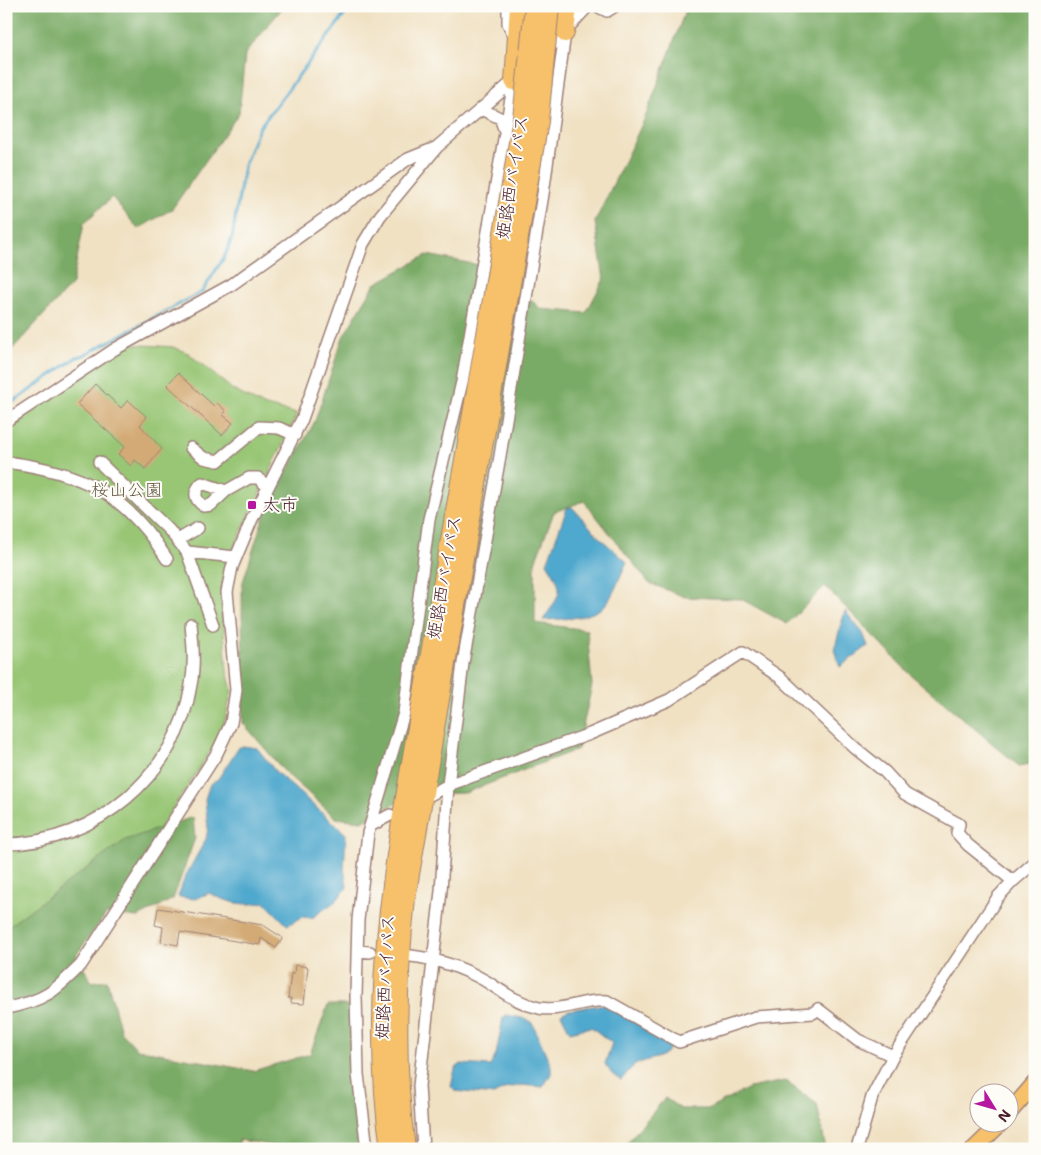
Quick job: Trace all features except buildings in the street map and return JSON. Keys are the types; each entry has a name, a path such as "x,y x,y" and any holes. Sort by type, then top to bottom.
{"highway":[{"path":"514,81 519,6"},
{"name":"姫路西バイパス","path":"406,1149 398,1077 397,1012 399,961 406,898 501,295 534,6"},
{"name":"姫路西バイパス","path":"390,1149 382,1079 381,1013 389,895 501,295 539,121 550,6"},
{"path":"565,33 568,6"}],"main road":[{"path":"1018,1103 1035,1084"},
{"path":"974,1149 992,1132"}],"street":[{"path":"508,6 508,23 517,32 524,46 548,51"},
{"path":"6,1008 28,1004 54,992 82,965 217,753 231,723 236,690 227,592 235,557 252,519 295,435 363,244 380,216 437,147 548,51 588,6"},
{"path":"597,6 608,11 615,6"},
{"path":"423,1149 418,1086 434,959 448,786 463,663 502,446 543,194 565,33"},
{"path":"534,64 547,70 558,80"},
{"path":"368,1149 358,1074 357,951 358,920 370,826 404,713 429,519 462,382 514,81"},
{"path":"482,109 500,118 505,132"},
{"path":"6,421 115,349 231,285 408,159 437,147"},
{"path":"191,448 204,458 218,461 259,427 279,428 295,435"},
{"path":"6,462 65,473 102,490 138,519 150,532 168,559"},
{"path":"99,462 178,540 187,552 213,625"},
{"path":"226,491 249,478 258,478 268,488"},
{"path":"178,540 198,528"},
{"path":"187,552 235,557"},
{"path":"6,844 50,838 86,826 120,805 148,777 165,755 184,715 191,686 193,664 191,624"},
{"path":"430,795 448,786 590,734 669,700 743,652 781,678 855,748 885,772 905,794 958,824 957,833 968,845 1013,880"},
{"path":"370,826 390,815"},
{"path":"857,1149 872,1097 893,1056 998,897 1013,880 1035,862"},
{"path":"357,951 370,952"},
{"path":"410,956 434,959 482,979 516,1001 540,1008 556,1008 596,1000 607,1001 679,1042 756,1017 813,1013 818,1009 858,1040 893,1056"}],"green space":[{"path":"6,6 284,6 245,54 239,113 172,209 138,229 112,197 84,223 72,284 6,356"},
{"path":"687,6 1035,6 1035,763 1019,766 911,675 825,586 787,624 741,599 685,597 649,583 584,501 554,512 535,562 535,623 587,630 592,685 578,749 465,793 414,794 362,821 336,818 286,773 243,723 242,585 265,512 315,421 343,337 375,284 427,255 495,268 541,309 586,313 604,279 595,222 645,118"},
{"name":"桜山公園","path":"130,344 173,347 188,353 233,390 262,405 297,414 228,560 221,592 227,671 232,691 221,735 156,834 6,935 6,424"},
{"path":"193,817 195,838 173,899 138,917 106,914 76,955 92,982 107,980 121,1032 137,1049 253,1071 310,1054 328,1005 348,1005 358,1149 296,1149 239,1140 239,1149 6,1149 6,928 125,840"},
{"path":"785,1081 817,1104 826,1149 622,1149 665,1098 681,1109 709,1109 749,1088"}],"water":[{"path":"572,507 600,538 627,562 612,595 600,609 577,617 543,620 554,604 559,592 557,580 547,563 567,508"},
{"path":"845,611 863,633 868,646 840,667 834,650"},
{"path":"243,746 257,748 276,772 346,834 344,869 347,887 337,900 312,918 303,917 287,925 264,902 236,903 209,893 196,899 178,897 185,877 206,839 208,828 205,799 210,784 218,779 238,748"},
{"path":"605,1004 672,1044 669,1049 661,1056 635,1065 621,1080 612,1074 605,1064 612,1043 591,1027 570,1032 561,1014 569,1010"},
{"path":"506,1015 527,1019 533,1024 551,1066 551,1074 543,1087 521,1085 504,1089 494,1095 455,1091 451,1087 455,1069 461,1064 490,1066 496,1055 503,1018"}],"waterway":[{"path":"6,407 77,357 202,292 225,256 232,238 244,166 259,128 351,6"}],"place":[{"name":"太市","path":"252,505"}]}
